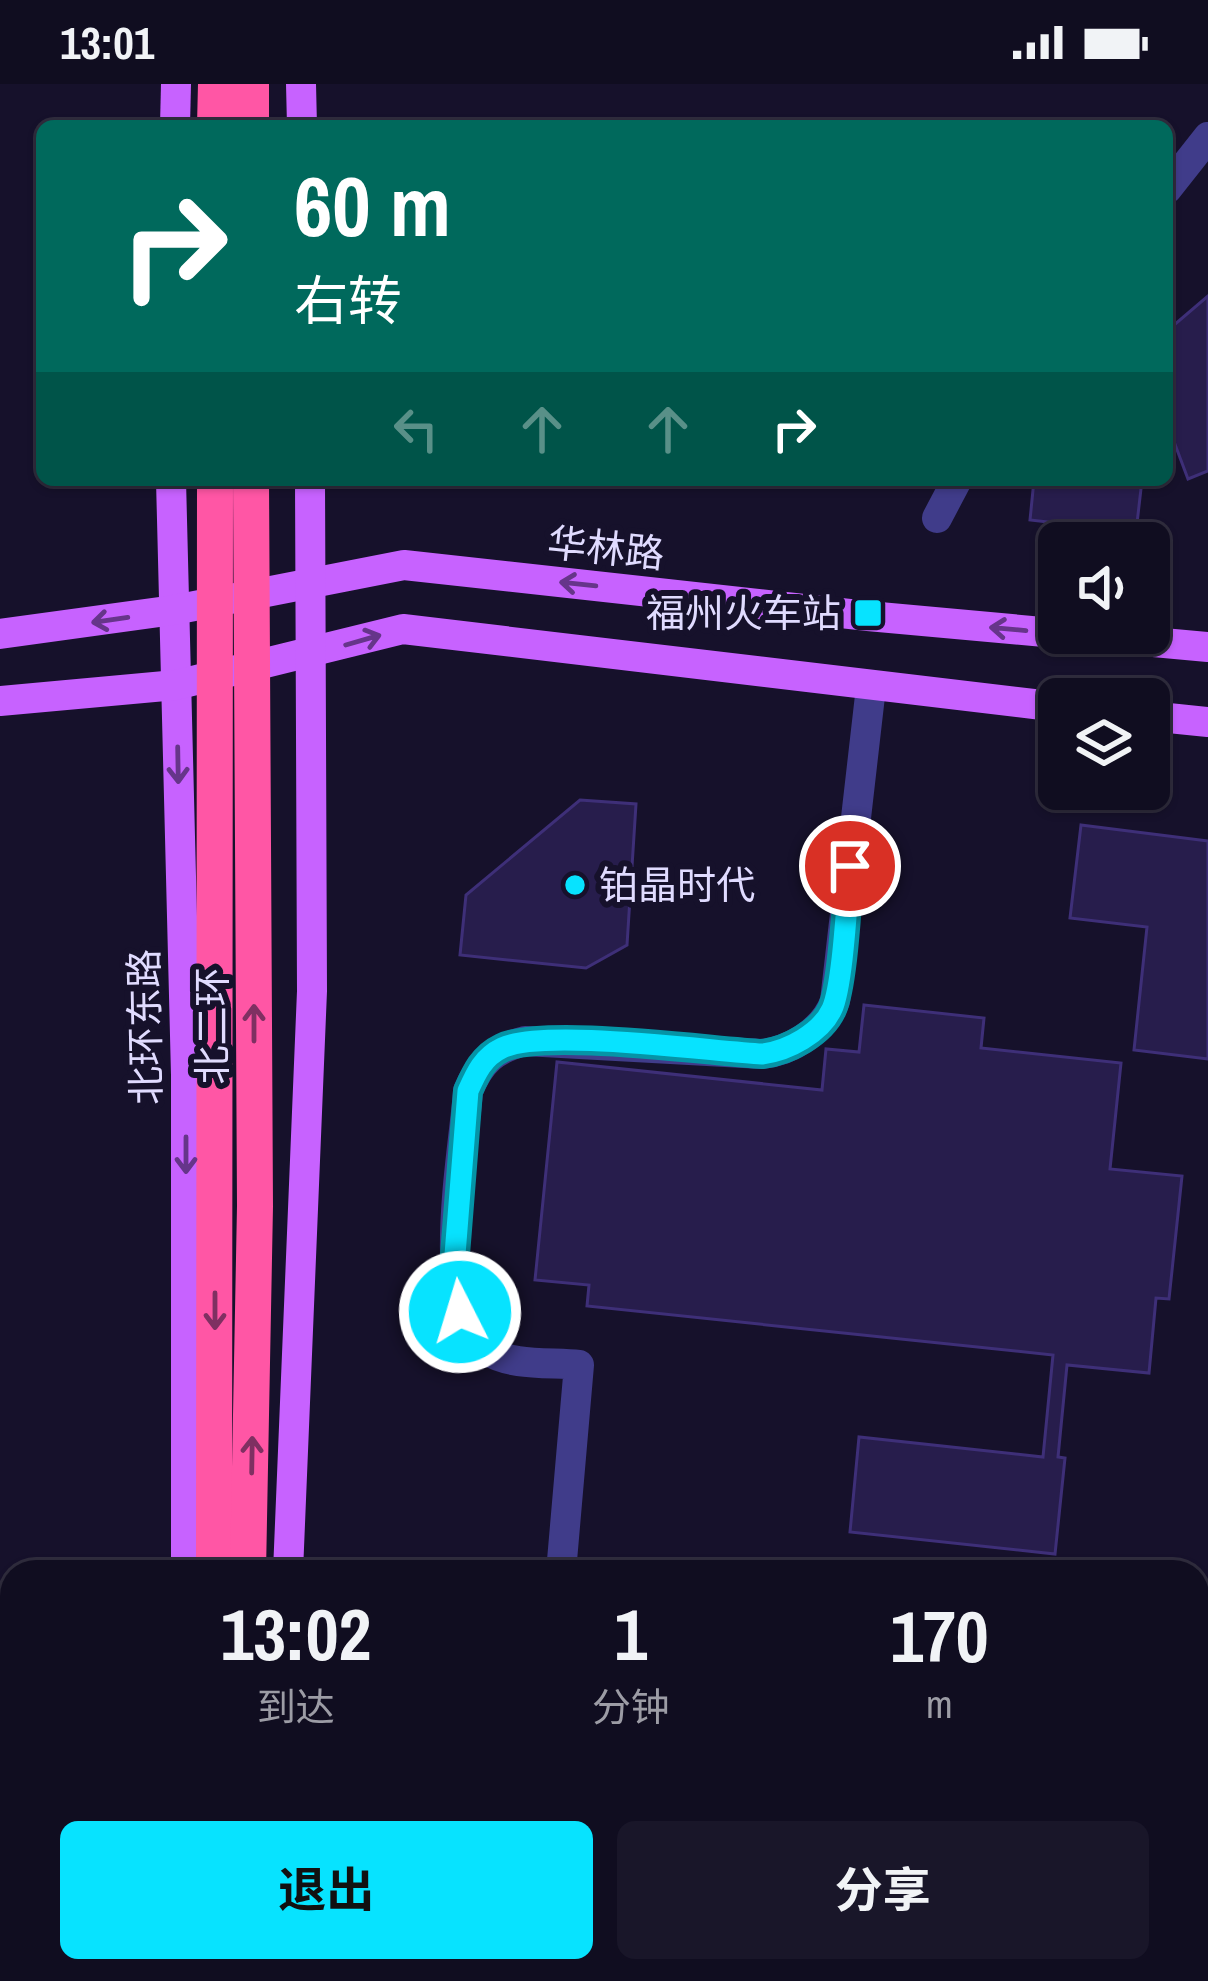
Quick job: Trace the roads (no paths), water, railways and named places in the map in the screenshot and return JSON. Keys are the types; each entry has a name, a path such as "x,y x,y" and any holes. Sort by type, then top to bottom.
{"highway":[{"path":"215,120 216,84"},
{"path":"251,84 251,120"},
{"name":"北二环","path":"214,1560 215,486"},
{"name":"北二环","path":"248,1560 255,1206 251,486"}],"main road":[{"path":"175,120 176,84"},
{"path":"301,84 302,120"},
{"name":"北环东路","path":"171,486 186,1075 186,1560"},
{"path":"288,1560 312,991 310,486"},
{"name":"华林路","path":"0,634 174,610 404,566 1208,647"},
{"path":"0,701 176,686 403,628 1038,705"},
{"path":"1170,718 1208,722"}],"street":[{"path":"1173,181 1208,137"},
{"path":"937,518 954,486"},
{"path":"562,1560 580,1365 491,1354 467,1329 460,1312 454,1267 468,1091 489,1056 525,1041 762,1054 785,1049 824,1021 835,1001 871,687"}],"place":[{"name":"福州火车站","path":"868,613"},
{"name":"铂晶时代","path":"575,885"}]}
